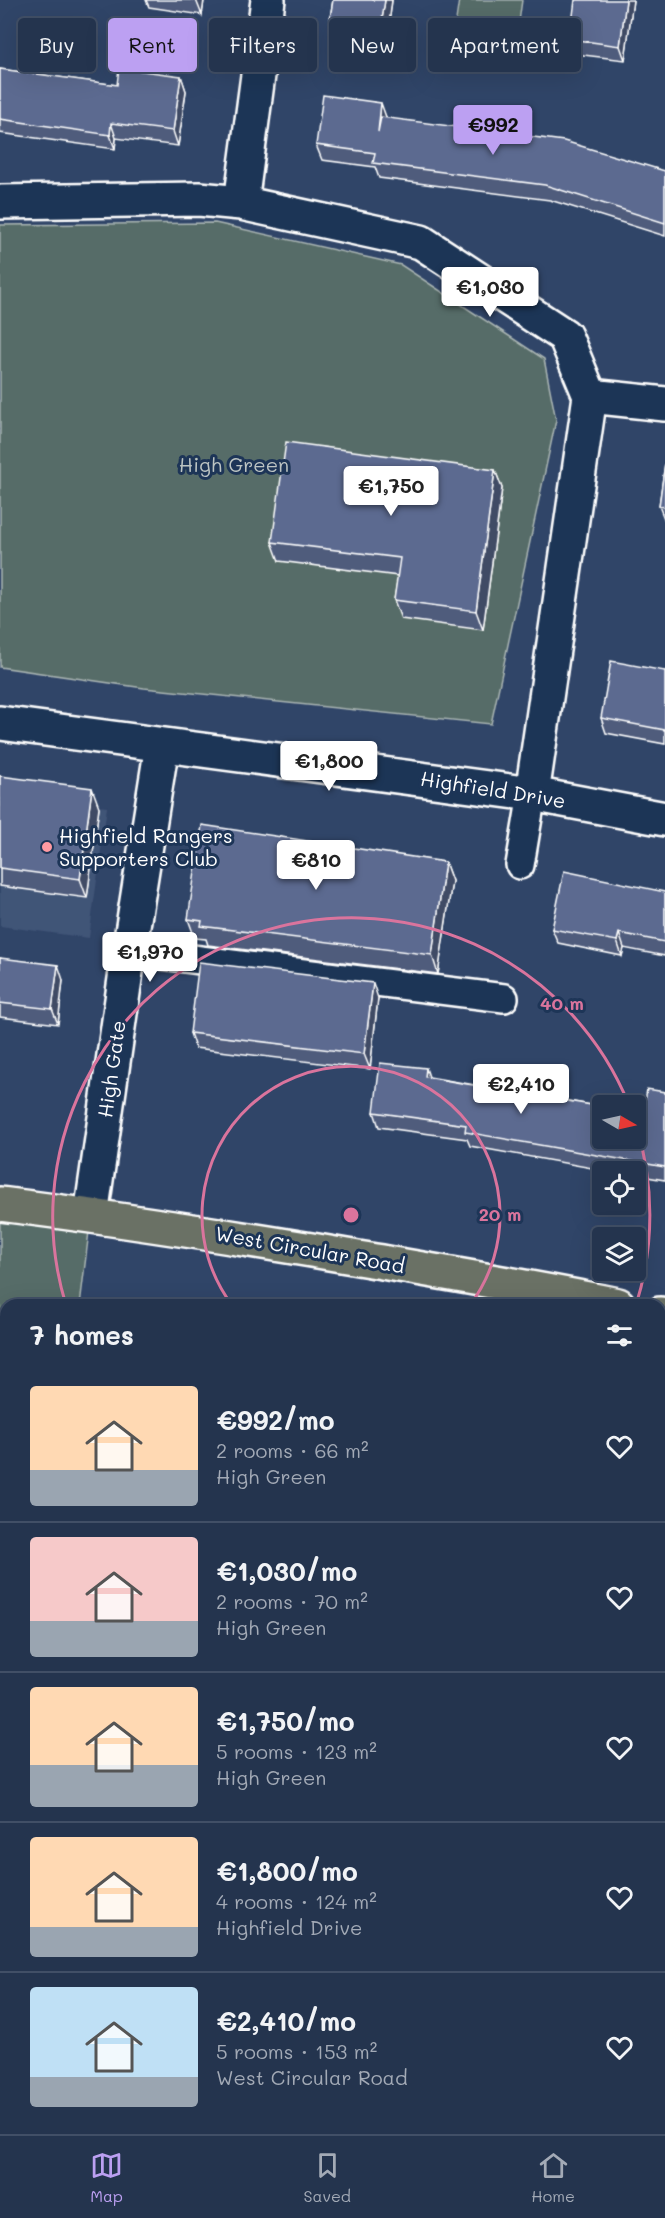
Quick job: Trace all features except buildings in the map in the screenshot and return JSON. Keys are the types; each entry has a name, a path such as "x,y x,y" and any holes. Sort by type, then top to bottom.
{"highway":[{"name":"West Circular Road","path":"0,1204 91,1215 589,1299"}],"street":[{"path":"242,203 268,0"},
{"path":"0,202 199,199 242,203 421,242 565,336 590,396 532,794"},
{"path":"590,396 665,404"},
{"name":"Highfield Drive","path":"0,723 532,794 665,819"},
{"name":"High Gate","path":"91,1215 129,951 162,745"}],"lane":[{"path":"520,865 532,794"},
{"path":"129,951 504,998"}],"shaded area":[{"name":"Highfield Rangers Supporters Club","path":"0,793 107,807 89,938 0,926"}],"green space":[{"path":"459,0 522,0 520,18 456,18"},
{"name":"High Green","path":"215,223 401,265 544,359 556,420 491,724 144,688 0,667 0,225"},
{"path":"0,1204 91,1215 81,1299 0,1299"}],"place":[{"name":"Highfield Rangers Supporters Club","path":"47,847"}]}
